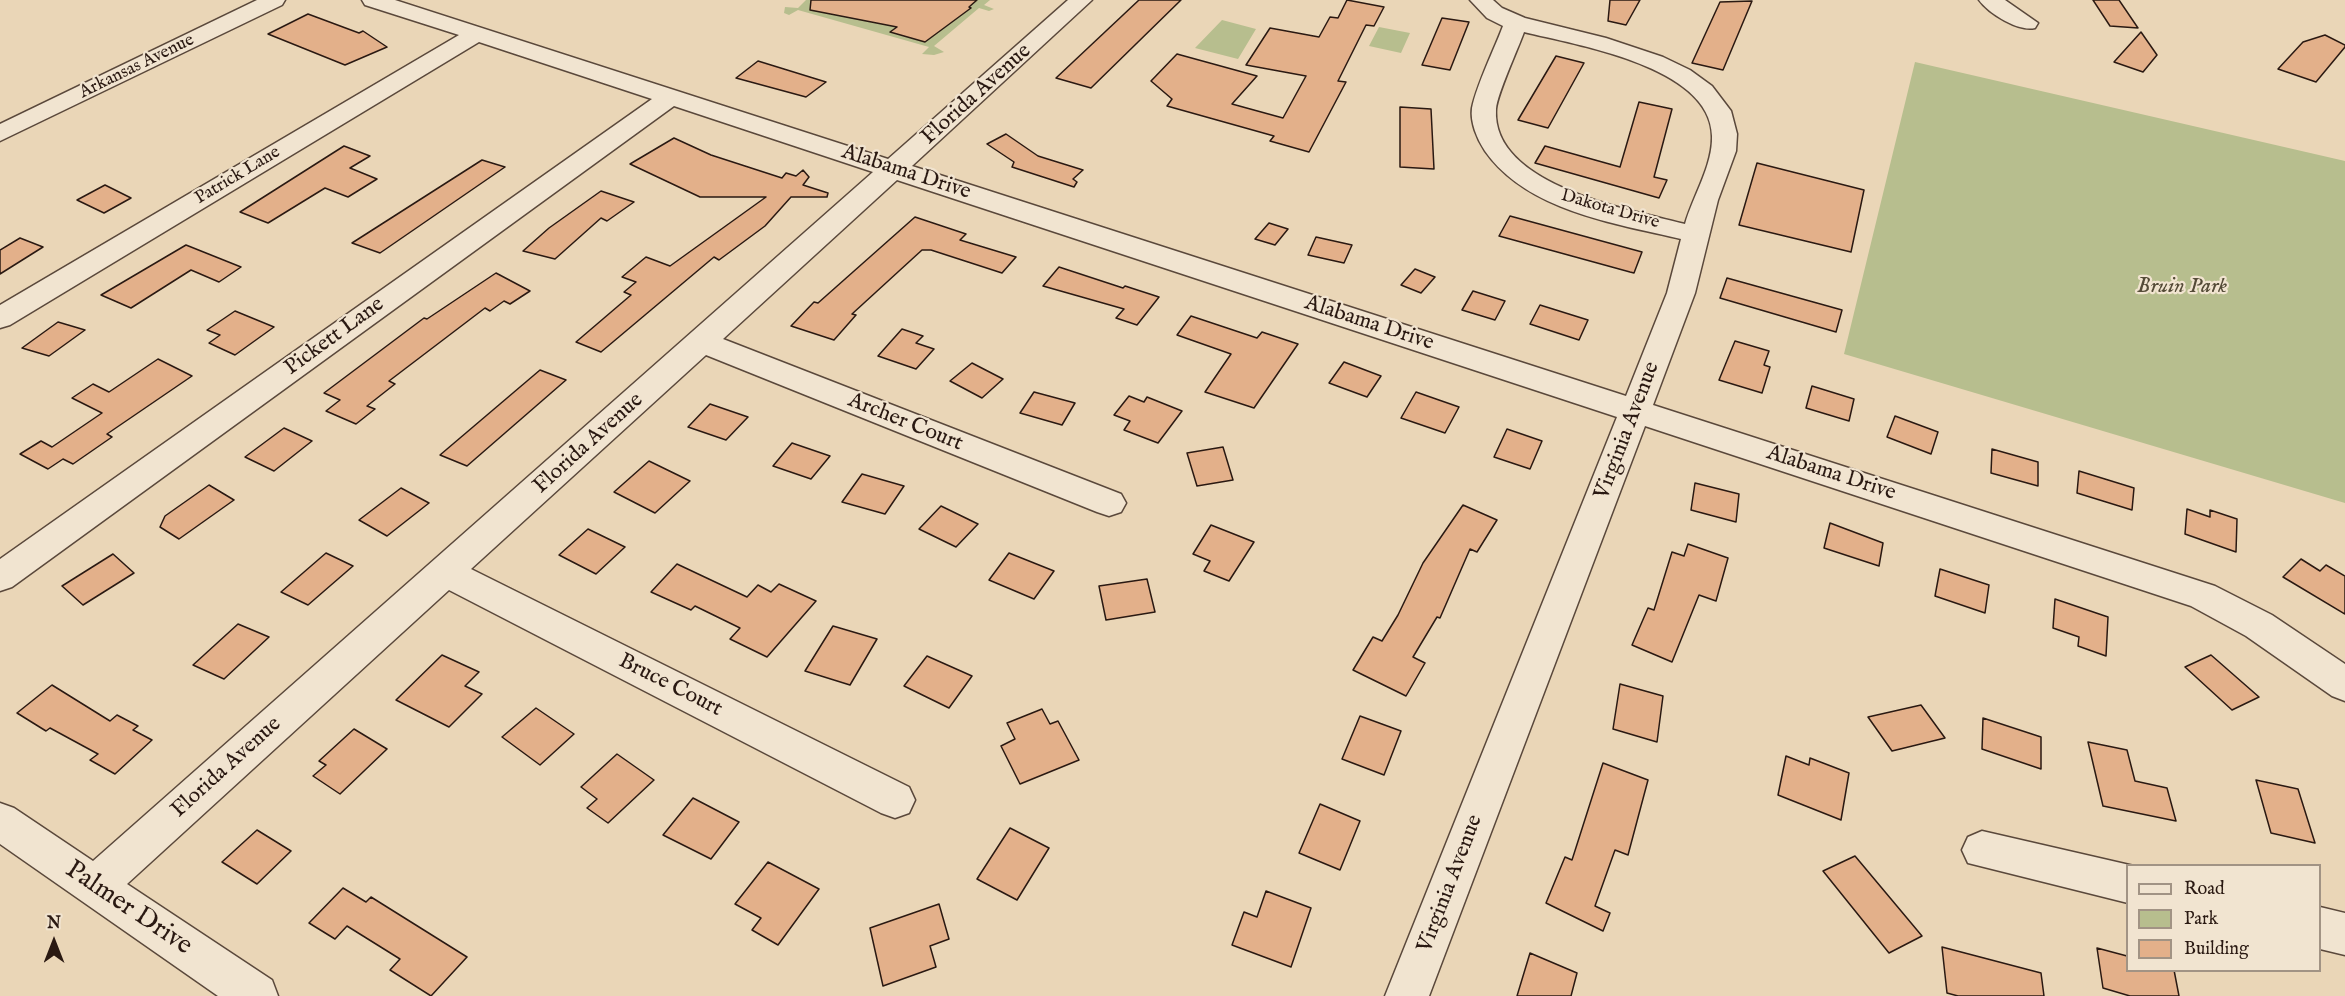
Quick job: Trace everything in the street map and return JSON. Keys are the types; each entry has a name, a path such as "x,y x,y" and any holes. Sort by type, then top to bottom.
{"street":[{"name":"Arkansas Avenue","path":"0,134 274,0"},
{"name":"Alabama Drive","path":"374,0 2203,596 2241,613 2274,632 2345,685"},
{"name":"Florida Avenue","path":"95,886 1081,0"},
{"name":"Virginia Avenue","path":"1407,996 1681,293 1705,200 1724,148 1724,128 1711,102 1683,77 1644,57 1516,22 1494,12 1481,0"},
{"path":"1990,0 2028,23"},
{"name":"Dakota Drive","path":"1516,22 1484,109 1483,123 1488,140 1497,154 1529,181 1551,193 1575,202 1697,235"},
{"name":"Patrick Lane","path":"0,318 477,34"},
{"name":"Pickett Lane","path":"0,577 671,97"},
{"name":"Archer Court","path":"702,342 1109,503"},
{"name":"Bruce Court","path":"445,572 895,800"},
{"name":"Palmer Drive","path":"0,821 256,996"},
{"path":"1982,850 2126,883"},
{"path":"2321,928 2345,934"}],"green space":[{"path":"806,0 826,0 903,22 891,33 925,42 971,8 969,7 973,0 990,0 984,5 994,9 989,11 979,8 934,46 944,52 934,55 922,54 929,47 798,10 789,15 784,13 785,7 798,8"},
{"path":"1222,20 1256,29 1238,59 1195,48"},
{"path":"1379,27 1410,33 1401,53 1369,46"},
{"name":"Bruin Park","path":"1915,62 2345,161 2345,503 1844,354"}],"building":[{"path":"811,0 977,0 969,7 971,8 925,42 890,32 897,27 810,10"},
{"path":"1139,0 1181,0 1091,88 1056,78"},
{"path":"1347,0 1384,7 1374,26 1366,25 1338,81 1346,82 1309,152 1270,141 1274,136 1167,106 1172,99 1151,81 1177,54 1257,76 1232,104 1283,118 1306,76 1246,65 1270,28 1319,37 1330,17 1338,18"},
{"path":"1610,0 1640,0 1626,25 1608,21"},
{"path":"2093,0 2119,0 2138,28 2110,26"},
{"path":"1752,1 1723,70 1692,63 1720,2"},
{"path":"308,14 359,33 363,31 387,47 345,65 268,34"},
{"path":"1442,18 1469,22 1450,70 1422,65"},
{"path":"2141,32 2157,55 2143,72 2114,62"},
{"path":"2325,35 2345,47 2316,82 2278,69 2303,42"},
{"path":"1556,56 1584,63 1548,128 1518,120"},
{"path":"758,61 826,82 806,97 736,78"},
{"path":"1639,102 1672,109 1654,177 1667,180 1659,198 1535,163 1545,146 1620,167"},
{"path":"1400,107 1431,109 1434,169 1400,167"},
{"path":"1006,134 1038,156 1083,170 1073,179 1077,182 1074,187 1012,167 1014,162 987,144"},
{"path":"674,138 711,155 782,178 786,173 796,176 803,170 809,177 803,185 828,193 827,197 791,197 765,226 719,260 714,257 601,352 576,342 631,295 624,292 636,282 622,277 646,257 670,266 766,197 700,197 630,164"},
{"path":"344,146 370,156 350,168 377,179 348,197 325,188 268,223 240,212"},
{"path":"482,160 505,167 380,253 352,243"},
{"path":"1757,163 1864,190 1851,252 1739,225"},
{"path":"105,185 131,198 104,213 77,200"},
{"path":"601,191 634,202 607,221 601,218 555,259 523,251 549,228"},
{"path":"1510,216 1642,252 1634,273 1499,236"},
{"path":"915,217 966,234 960,240 1016,257 1002,273 931,250 922,250 852,314 856,315 834,340 791,326 814,302 818,303"},
{"path":"1269,223 1288,229 1275,245 1255,239"},
{"path":"1316,237 1352,245 1344,263 1308,255"},
{"path":"20,238 43,247 0,274 0,250"},
{"path":"186,245 241,267 219,282 191,270 131,308 101,295"},
{"path":"1059,267 1159,297 1137,325 1116,318 1124,309 1043,286"},
{"path":"1415,269 1435,277 1421,293 1401,285"},
{"path":"496,273 530,291 510,304 504,301 490,311 485,308 389,381 395,384 367,406 375,409 356,424 326,411 340,400 324,393 424,318 427,319"},
{"path":"1727,278 1842,310 1836,332 1720,298"},
{"path":"1473,291 1505,301 1495,320 1462,310"},
{"path":"1540,305 1588,320 1579,340 1530,324"},
{"path":"235,311 274,327 235,355 209,343 220,335 207,330"},
{"path":"1191,316 1257,338 1262,332 1298,344 1254,408 1205,392 1231,354 1177,335"},
{"path":"58,322 85,330 49,356 22,348"},
{"path":"902,329 923,336 916,343 934,349 916,369 878,356"},
{"path":"1735,341 1769,351 1764,365 1770,367 1762,393 1719,380"},
{"path":"158,359 192,376 107,434 112,437 73,464 63,459 48,469 20,454 41,441 52,447 102,413 72,398 93,384 109,392"},
{"path":"1344,362 1381,376 1367,397 1329,383"},
{"path":"972,363 1003,379 982,398 950,381"},
{"path":"540,370 566,380 467,466 440,455"},
{"path":"1812,386 1854,399 1849,421 1806,408"},
{"path":"1034,392 1075,403 1062,425 1020,413"},
{"path":"1416,392 1459,407 1445,433 1401,418"},
{"path":"1129,396 1144,402 1147,397 1182,411 1158,443 1124,430 1130,421 1114,415"},
{"path":"710,404 748,417 726,440 688,427"},
{"path":"1895,416 1938,432 1931,454 1887,437"},
{"path":"284,428 312,441 274,471 245,457"},
{"path":"1507,429 1542,441 1530,469 1494,457"},
{"path":"792,443 830,456 811,479 773,466"},
{"path":"1223,447 1233,480 1197,486 1187,453"},
{"path":"1992,449 2038,462 2038,486 1991,473"},
{"path":"649,461 690,481 655,513 614,492"},
{"path":"2079,471 2134,488 2132,510 2077,493"},
{"path":"862,474 904,486 885,514 842,502"},
{"path":"1695,483 1739,494 1736,522 1691,510"},
{"path":"209,485 234,500 179,539 160,527 165,516"},
{"path":"401,488 429,503 387,536 359,520"},
{"path":"1463,505 1497,520 1477,552 1470,549 1440,618 1437,617 1413,657 1425,663 1406,696 1353,670 1373,637 1382,641 1398,615 1423,563"},
{"path":"941,506 978,524 956,547 919,529"},
{"path":"2187,509 2210,517 2210,510 2237,519 2236,552 2185,534"},
{"path":"1830,523 1883,543 1879,566 1824,548"},
{"path":"1211,525 1254,542 1229,581 1204,571 1210,561 1193,554"},
{"path":"588,529 625,547 596,574 559,555"},
{"path":"1688,544 1728,558 1716,601 1699,595 1672,662 1632,645 1648,608 1654,610 1672,552 1684,556"},
{"path":"326,553 353,566 308,605 281,592"},
{"path":"1009,553 1054,571 1034,599 989,580"},
{"path":"113,554 134,573 83,605 62,586"},
{"path":"2301,559 2320,571 2326,565 2345,576 2345,614 2283,577"},
{"path":"677,564 747,597 758,585 771,592 779,584 816,601 767,657 730,639 740,628 695,606 691,610 651,592"},
{"path":"1940,569 1989,585 1985,613 1935,596"},
{"path":"1147,579 1155,612 1106,620 1099,586"},
{"path":"2055,599 2108,617 2106,656 2078,646 2079,637 2053,628"},
{"path":"238,624 269,637 224,679 193,665"},
{"path":"833,626 877,639 850,685 805,671"},
{"path":"442,655 479,672 465,686 482,694 449,727 396,700"},
{"path":"2211,655 2259,697 2232,710 2185,667"},
{"path":"927,656 972,676 949,708 904,686"},
{"path":"1620,684 1663,696 1657,742 1613,729"},
{"path":"52,685 110,721 117,715 138,726 133,730 152,740 115,774 90,760 98,754 50,728 46,731 17,713"},
{"path":"1921,705 1945,738 1892,751 1868,717"},
{"path":"536,708 574,734 540,765 502,737"},
{"path":"1042,709 1050,724 1058,721 1079,760 1020,784 1001,746 1015,739 1007,723"},
{"path":"1360,716 1401,731 1384,775 1342,759"},
{"path":"1983,718 2041,737 2041,769 1982,749"},
{"path":"354,729 387,749 340,794 313,776 326,765 319,761"},
{"path":"2088,742 2127,750 2135,781 2167,788 2176,821 2103,806"},
{"path":"617,754 654,780 608,823 587,808 597,799 581,787"},
{"path":"1786,756 1809,765 1810,758 1849,773 1841,820 1778,795"},
{"path":"1603,763 1648,780 1628,855 1615,850 1595,906 1610,913 1603,931 1546,903 1565,857 1572,860"},
{"path":"2256,780 2298,789 2315,843 2271,833"},
{"path":"693,798 739,822 711,859 663,835"},
{"path":"1320,804 1360,821 1340,870 1299,853"},
{"path":"1010,828 1049,848 1017,900 977,879"},
{"path":"257,830 291,851 257,884 222,862"},
{"path":"1855,856 1922,936 1889,953 1823,871"},
{"path":"768,862 819,889 778,945 752,930 761,918 735,904"},
{"path":"343,888 366,902 371,897 467,957 431,996 390,970 400,959 347,926 335,939 309,923"},
{"path":"1266,891 1311,908 1291,967 1232,945 1244,912 1257,917"},
{"path":"939,904 949,939 930,946 936,967 883,986 870,928"},
{"path":"1942,947 2041,973 2044,996 1958,996 1947,993"},
{"path":"2097,948 2126,956 2126,972 2174,972 2179,996 2130,996 2103,988"},
{"path":"1530,953 1577,973 1571,996 1517,996"}]}
